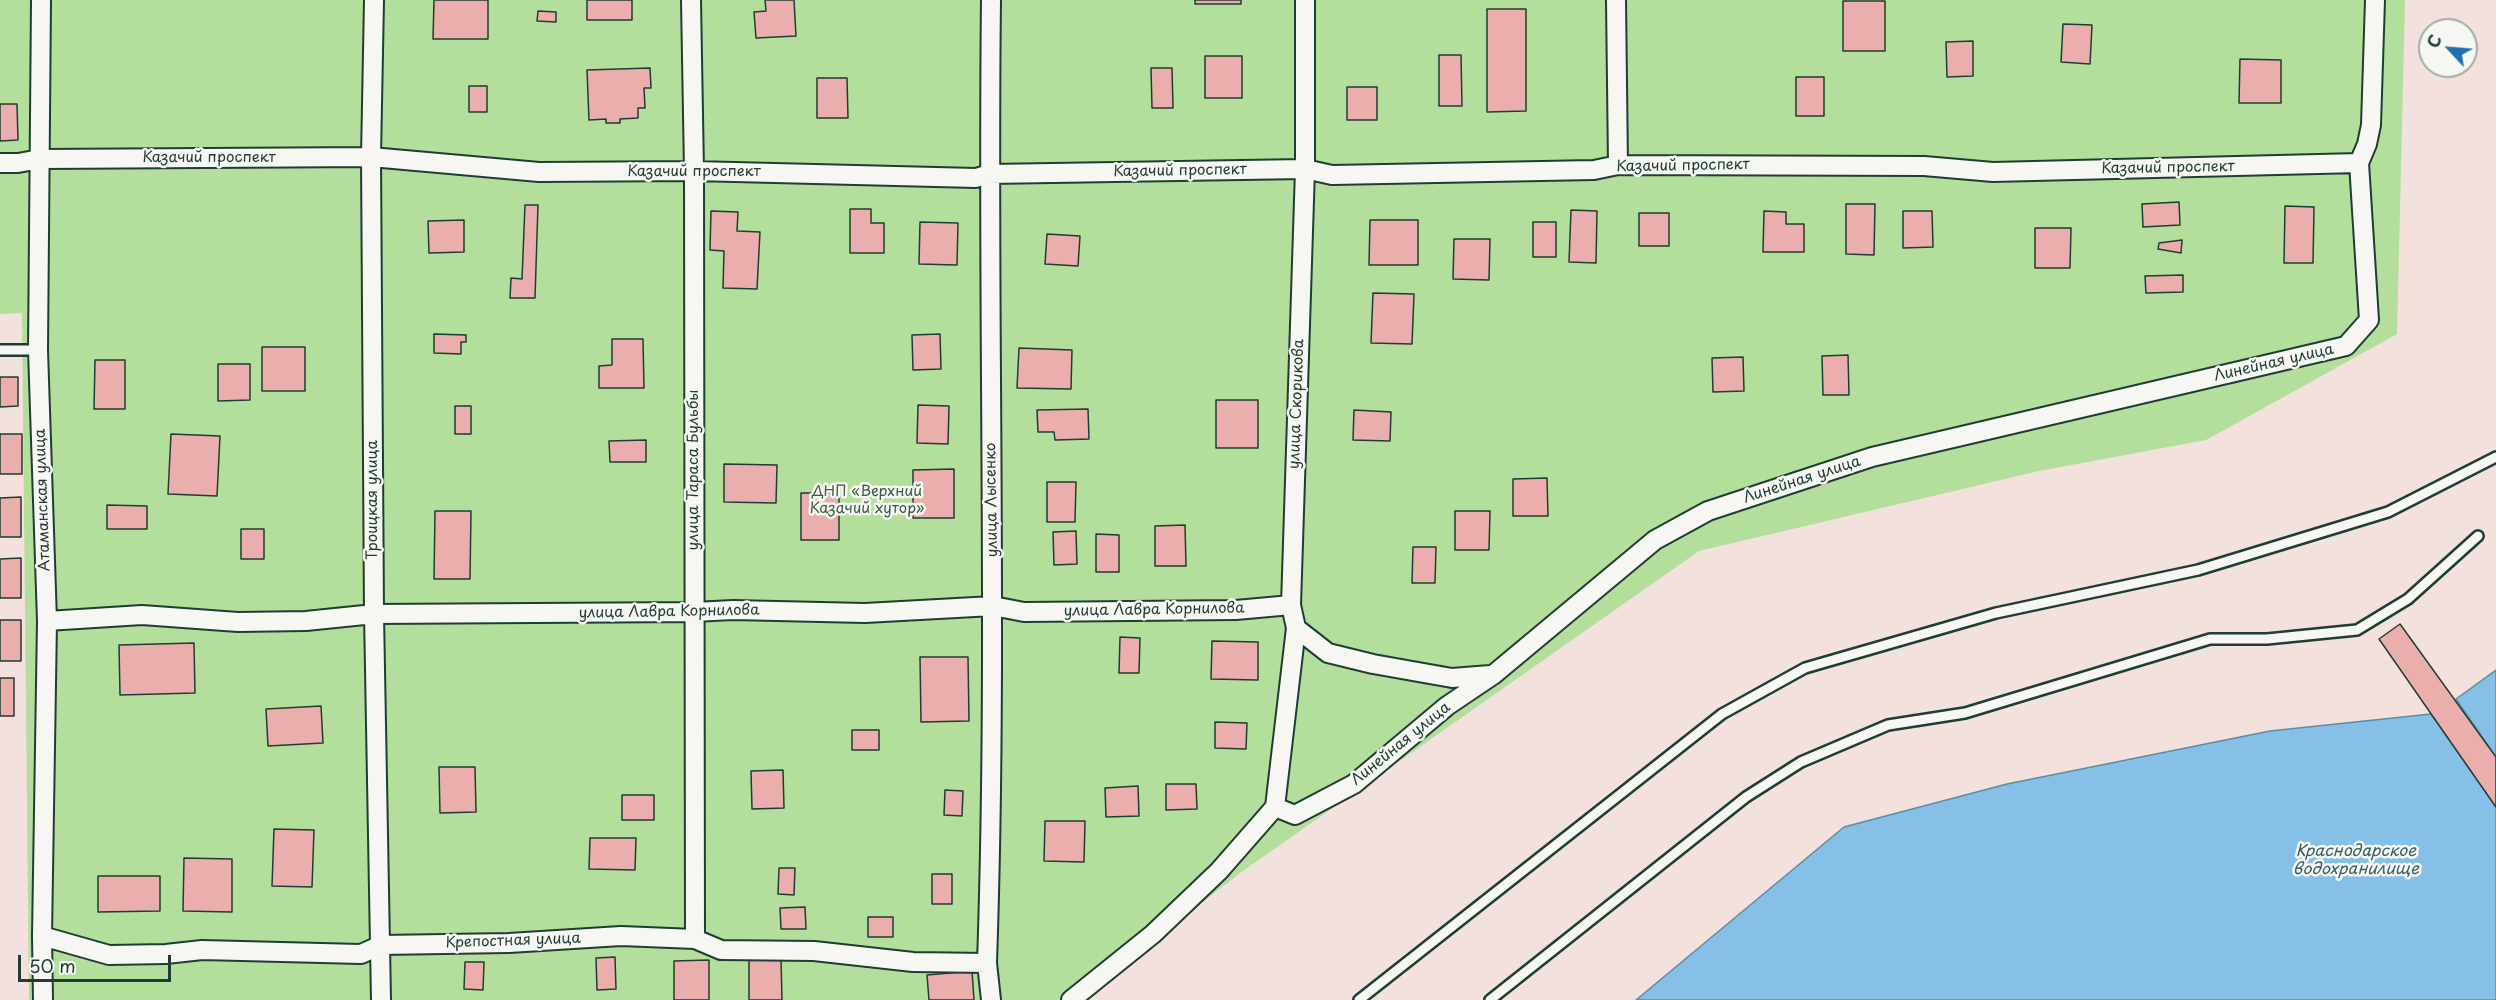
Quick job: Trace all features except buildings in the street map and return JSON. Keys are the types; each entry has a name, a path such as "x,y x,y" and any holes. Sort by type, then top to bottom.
{"street":[{"name":"Атаманская улица","path":"40,0 38,350 47,621 43,1000"},
{"name":"Троицкая улица","path":"374,0 371,157 374,614 381,1000"},
{"name":"улица Тараса Бульбы","path":"691,0 694,171 695,939"},
{"name":"улица Лысенко","path":"991,0 989,174 993,606 987,963 991,1000"},
{"name":"улица Скорикова","path":"1275,807 1296,628 1291,605 1305,169 1305,0"},
{"path":"1616,0 1618,165"},
{"name":"Линейная улица","path":"1275,807 1295,816 1354,784 1447,706 1493,675 1655,540 1708,511 1872,457 2346,346 2369,320 2360,163 2371,124 2375,0"},
{"name":"Казачий проспект","path":"0,163 40,159 371,157 539,172 694,171 976,178 989,174 1305,169 1332,175 1594,170 1618,165 1924,166 1993,172 2360,163"},
{"name":"улица Лавра Корнилова","path":"47,621 142,615 238,622 306,621 374,614 733,610 865,613 993,606 1024,612 1236,610 1291,605"},
{"path":"1296,628 1328,653 1373,664 1452,678 1493,675"},
{"path":"1071,1000 1154,934 1219,870 1275,807"},
{"name":"Крепостная улица","path":"42,936 109,955 166,954 202,950 361,954 381,945 509,943 621,936 695,939 721,950 814,951 913,962 987,963"}],"lane":[{"path":"0,350 38,350"},
{"path":"1359,1000 1722,714 1805,668 1996,614 2198,570 2388,512 2496,457"},
{"path":"1490,1000 1746,797 1801,762 1888,725 1965,714 2210,639 2267,639 2357,630 2408,599 2478,536"}],"green space":[{"name":"ДНП «Верхний Казачий хутор»","path":"0,0 2405,0 2397,334 2206,440 2039,471 1699,551 1240,873 1078,1000 29,1000 22,313 0,314"}],"water":[{"path":"2496,670 2496,757 2456,699"},
{"name":"Краснодарское водохранилище","path":"2431,714 2496,807 2496,1000 1636,1000 1844,827 2007,784 2270,731"}]}
